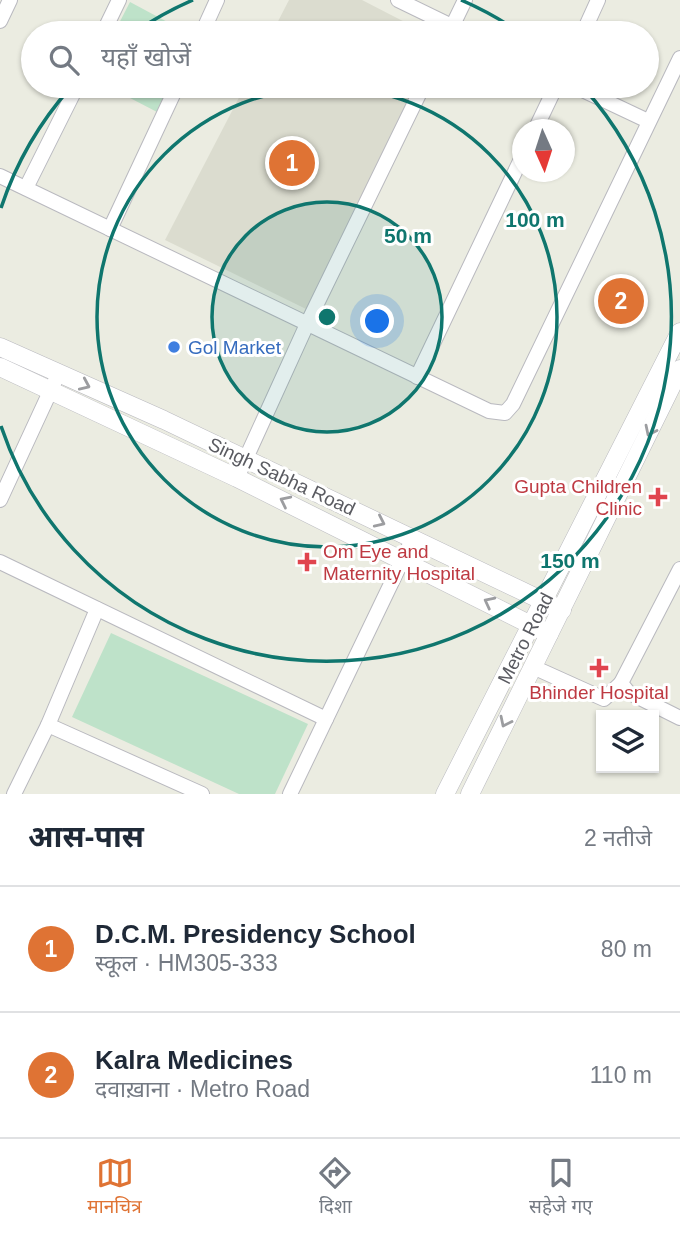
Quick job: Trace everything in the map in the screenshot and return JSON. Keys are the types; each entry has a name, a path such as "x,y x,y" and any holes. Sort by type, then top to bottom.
{"street":[{"path":"0,21 10,0"},
{"path":"109,21 119,0"},
{"path":"208,21 218,0"},
{"path":"398,0 435,21"},
{"path":"455,21 465,0"},
{"path":"588,21 598,0"},
{"path":"0,176 489,411 509,411 648,121 674,87 680,58"},
{"path":"26,188 71,98"},
{"path":"110,229 171,98"},
{"path":"237,478 308,322 417,98"},
{"path":"540,119 550,98"},
{"path":"600,98 648,121"},
{"path":"417,377 512,180"},
{"name":"Metro Road","path":"445,794 680,332"},
{"name":"Singh Sabha Road","path":"0,347 247,460 562,610"},
{"name":"Singh Sabha Road","path":"0,368 405,559 549,634"},
{"name":"Metro Road","path":"470,794 680,369"},
{"path":"0,500 58,373"},
{"path":"290,794 413,538"},
{"path":"0,562 326,719"},
{"path":"533,667 604,699 621,683 673,599 680,569"},
{"path":"14,794 48,724 97,609"},
{"path":"621,683 628,692 680,718"},
{"path":"48,724 202,794"}],"shaded area":[{"path":"289,0 362,0 403,21 278,21"},
{"path":"239,98 411,98 306,309 165,240"}],"green space":[{"path":"130,2 166,21 120,21"},
{"path":"130,98 164,98 157,112"},
{"path":"111,633 308,724 275,794 239,794 72,717"}],"place":[{"name":"D.C.M. Presidency School","path":"292,163"},
{"name":"Kalra Medicines","path":"621,301"},
{"name":"Gol Market","path":"174,347"},
{"name":"Gupta Children Clinic","path":"658,497"},
{"name":"Om Eye and Maternity Hospital","path":"307,562"},
{"name":"Bhinder Hospital","path":"599,668"}]}
